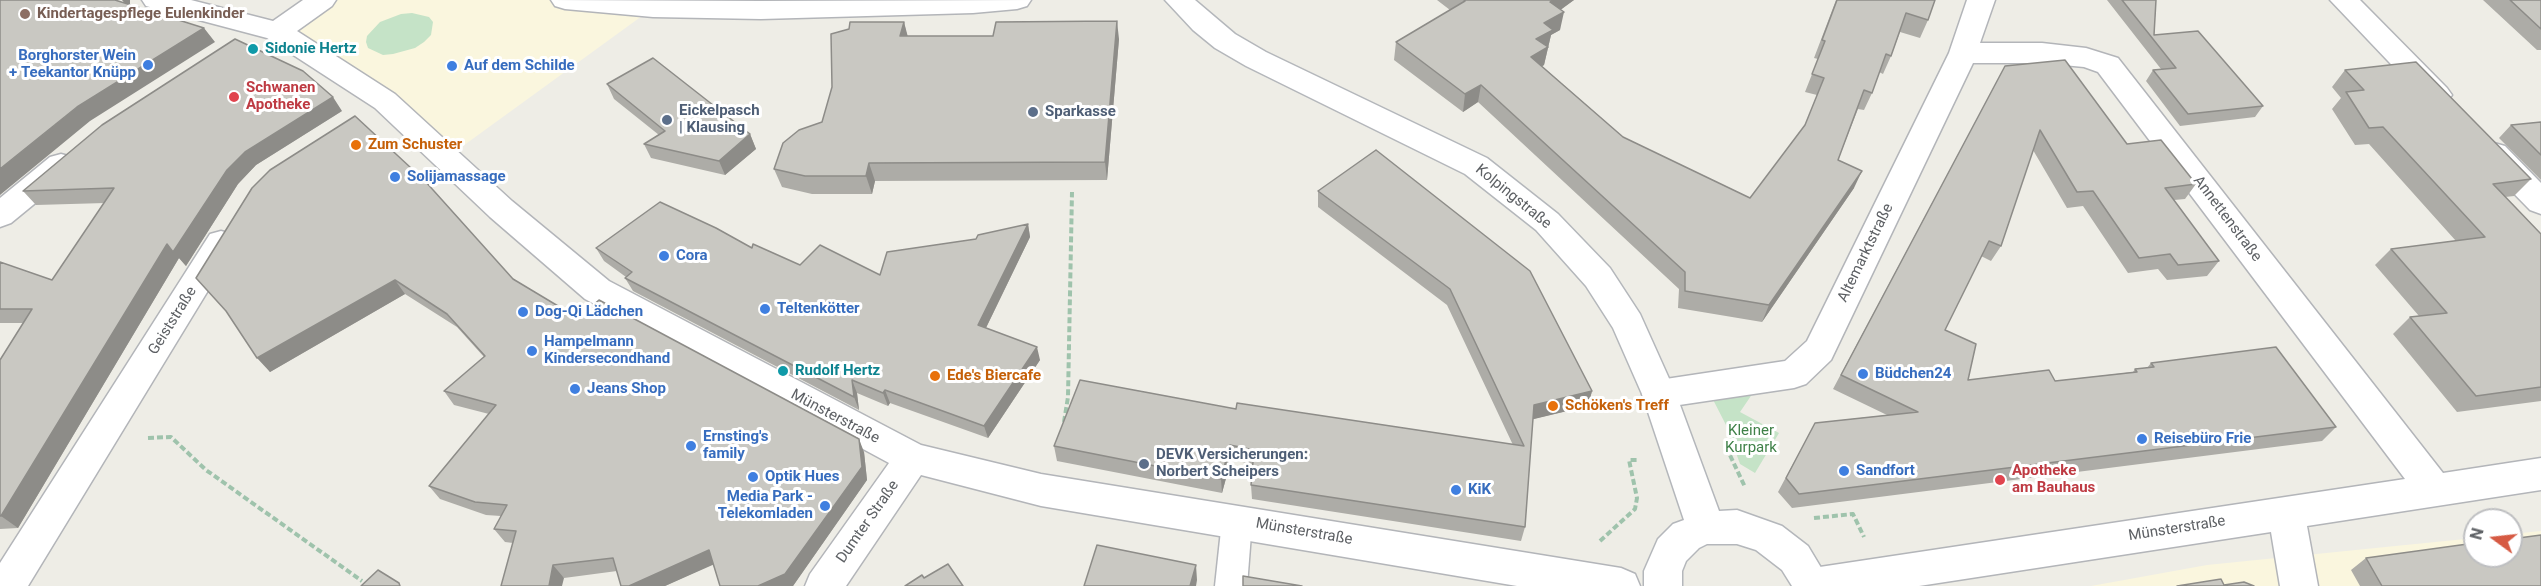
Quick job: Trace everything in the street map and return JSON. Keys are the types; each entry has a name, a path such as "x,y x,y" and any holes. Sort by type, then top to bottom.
{"street":[{"name":"Münsterstraße","path":"156,0 270,28 385,101 501,209 597,290 912,458 1041,490 1237,520 1621,586"},
{"path":"226,50 322,0"},
{"path":"565,0 653,8 761,10 973,4 1017,0"},
{"name":"Kolpingstraße","path":"1179,0 1203,24 1225,41 1257,59 1476,166 1547,222 1598,277 1628,323 1659,394 1706,528"},
{"name":"Altemarktstraße","path":"1659,394 1794,374 1819,350 1963,53 1981,0"},
{"path":"2344,0 2541,202"},
{"name":"Annettenstraße","path":"1963,53 2042,52 2086,58 2108,65 2435,490"},
{"path":"356,120 385,101"},
{"path":"0,215 85,144"},
{"name":"Geiststraße","path":"7,586 239,213"},
{"name":"Dumter Straße","path":"824,586 912,458"},
{"name":"Münsterstraße","path":"1663,586 1662,571 1671,551 1686,537 1706,528 1737,527 1769,538 1795,558 1813,586 2541,474"},
{"path":"2286,512 2299,586"}],"lane":[{"path":"1231,586 1237,520"}],"path":[{"path":"1063,428 1069,386 1072,192"},
{"path":"99,439 171,437 206,470 362,581"},
{"path":"1598,543 1635,509 1637,498 1629,460"}],"shaded area":[{"name":"Auf dem Schilde","path":"322,0 565,0 653,8 445,159 277,31"},
{"path":"2541,531 2541,586 2091,586 2207,565 2463,539 2463,568 2523,568 2523,533"}],"green space":[{"path":"412,13 429,17 433,22 431,35 424,42 415,48 393,54 383,55 368,48 367,36 380,22 401,14"},
{"name":"Kleiner Kurpark","path":"1704,382 1755,390 1740,412 1779,433 1755,473 1740,464 1726,425"}],"building":[{"path":"0,0 115,0 204,28 77,107 0,169"},
{"path":"1464,0 1553,0 1550,2 1564,12 1544,23 1553,30 1536,39 1548,47 1531,57 1623,137 1750,198 1805,125 1824,78 1812,74 1837,0 1935,0 1928,20 1906,13 1891,56 1886,54 1872,93 1864,90 1838,160 1862,171 1769,305 1685,291 1685,272 1481,85 1465,94 1396,42"},
{"path":"2122,0 2156,0 2154,35 2198,31 2263,106 2188,114 2153,70 2176,68"},
{"path":"2510,0 2541,0 2541,29"},
{"path":"1117,21 1105,162 869,163 866,176 805,176 774,169 783,143 799,130 822,122 832,87 831,34 849,29 850,22 904,22 900,36 993,36 996,22"},
{"path":"235,39 303,71 333,97 245,152 227,170 173,252 167,244 0,516 0,360 32,309 0,309 0,262 52,280 114,188 23,191 102,125"},
{"path":"653,58 750,134 719,161 644,144 665,131 607,84"},
{"path":"2065,60 2127,144 2161,140 2196,184 2165,188 2219,261 2178,265 2170,254 2139,258 2093,191 2077,192 2040,130 2001,246 1989,241 1945,330 1976,344 1968,380 2049,370 2055,381 2137,372 2135,369 2154,367 2151,363 2276,347 2336,427 1799,494 1786,478 1815,423 1918,412 1841,375 2005,66"},
{"path":"2416,62 2531,179 2493,184 2541,234 2541,387 2476,396 2410,317 2447,313 2391,249 2485,237 2383,127 2369,128 2346,92 2364,90 2345,70"},
{"path":"355,116 425,181 513,279 578,318 599,300 859,439 862,467 785,574 758,586 720,586 709,550 629,586 621,586 613,558 553,565 549,586 501,586 516,531 494,529 507,505 475,502 429,486 496,405 444,391 485,356 447,314 395,280 257,358 226,311 196,278 252,188 270,170"},
{"path":"2541,122 2541,155 2511,125"},
{"path":"1376,150 1530,271 1592,391 1534,405 1525,527 1251,485 1254,450 1230,445 1221,479 1054,446 1080,380 1236,409 1237,403 1524,446 1450,289 1318,191"},
{"path":"660,202 752,248 753,244 800,265 820,245 880,275 887,252 976,239 978,235 1028,224 978,325 1037,347 984,426 885,390 883,393 852,380 854,397 625,278 632,272 596,248"},
{"path":"2541,535 2541,586 2382,586 2366,558 2463,545 2463,568 2523,568 2523,537"},
{"path":"1097,545 1196,565 1190,586 1084,586"},
{"path":"948,564 963,586 905,586 922,575 924,578"},
{"path":"378,570 399,583 400,586 361,586"},
{"path":"1243,576 1302,586 1243,586"},
{"path":"2221,579 2224,585 2244,582 2254,586 2177,586"}],"place":[{"name":"Kindertagespflege Eulenkinder","path":"25,14"},
{"name":"Sidonie Hertz","path":"253,49"},
{"name":"Borghorster Wein + Teekantor Knüpp","path":"148,65"},
{"name":"Auf dem Schilde","path":"452,66"},
{"name":"Schwanen Apotheke","path":"234,97"},
{"name":"Sparkasse","path":"1033,112"},
{"name":"Eickelpasch | Klausing","path":"667,120"},
{"name":"Zum Schuster","path":"356,145"},
{"name":"Solijamassage","path":"395,177"},
{"name":"Cora","path":"664,256"},
{"name":"Teltenkötter","path":"765,309"},
{"name":"Dog-Qi Lädchen","path":"523,312"},
{"name":"Hampelmann Kindersecondhand","path":"532,351"},
{"name":"Rudolf Hertz","path":"783,371"},
{"name":"Büdchen24","path":"1863,374"},
{"name":"Ede's Biercafe","path":"935,376"},
{"name":"Jeans Shop","path":"575,389"},
{"name":"Schöken's Treff","path":"1553,406"},
{"name":"Reisebüro Frie","path":"2142,439"},
{"name":"Ernsting's family","path":"691,446"},
{"name":"DEVK Versicherungen: Norbert Scheipers","path":"1144,464"},
{"name":"Sandfort","path":"1844,471"},
{"name":"Optik Hues","path":"753,477"},
{"name":"Apotheke am Bauhaus","path":"2000,480"},
{"name":"KiK","path":"1456,490"},
{"name":"Media Park - Telekomladen","path":"825,506"}]}
